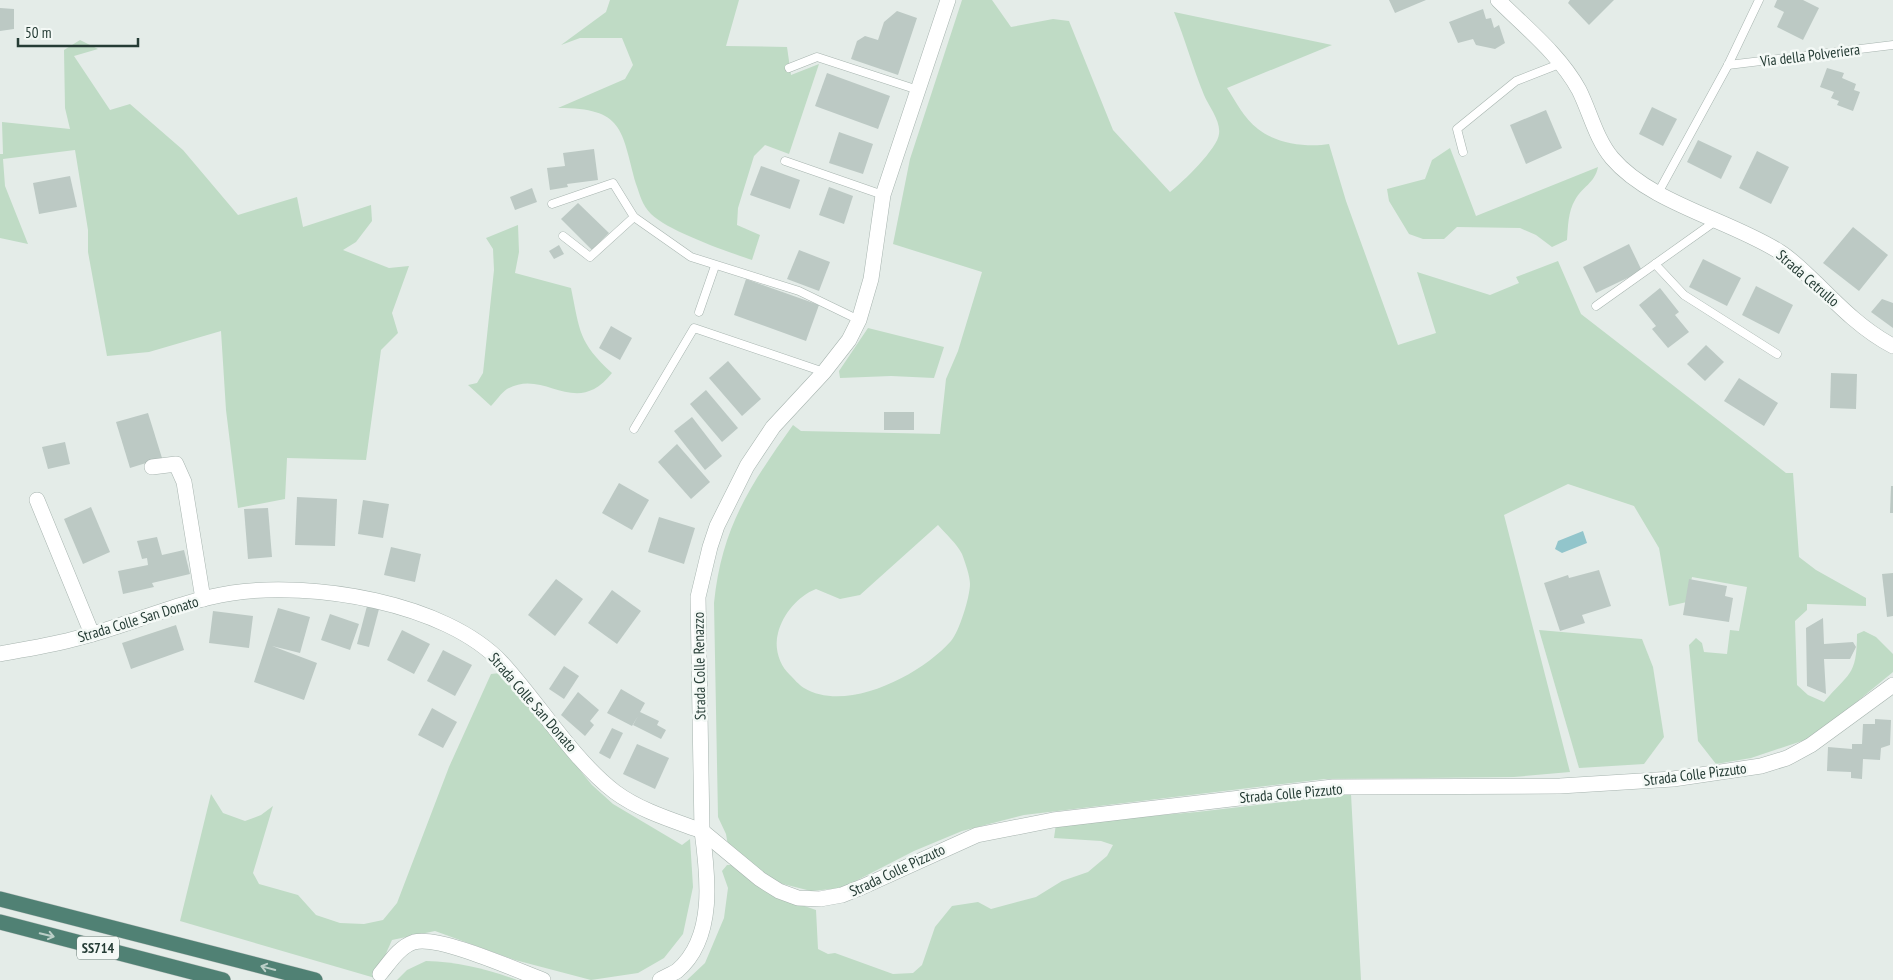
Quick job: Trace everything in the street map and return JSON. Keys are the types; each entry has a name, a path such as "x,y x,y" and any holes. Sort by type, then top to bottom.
{"highway":[{"name":"SS714","path":"0,899 316,980"},
{"name":"SS714","path":"0,922 223,980"}],"street":[{"name":"Strada Colle Renazzo","path":"660,980 677,970 695,949 705,916 707,869 702,831 698,597 710,547 717,526 747,466 773,427 824,372 850,340 871,279 883,196 948,0"},
{"name":"Strada Cetrullo","path":"1498,0 1562,63 1578,90 1594,127 1611,157 1624,170 1658,193 1782,253 1863,326 1893,346"},
{"path":"152,467 176,464 184,482 203,599"},
{"path":"37,500 92,634"},
{"name":"Strada Colle San Donato","path":"0,654 92,634 203,599 254,590 300,592 375,601 424,614 445,622 483,646 500,661 597,776 615,792 652,813 702,831"},
{"name":"Strada Colle Pizzuto","path":"702,831 760,880 779,891 798,898 820,899 842,895 862,887 977,835 1053,820 1333,787 1560,786 1673,779 1752,768 1787,758 1811,745 1893,685"},
{"path":"380,974 399,951 414,942 438,942 543,980"}],"lane":[{"path":"1658,193 1728,65 1759,0"},
{"name":"Via della Polveriera","path":"1728,65 1893,45"},
{"path":"790,68 818,57 918,90"},
{"path":"1463,152 1457,129 1516,80 1562,63"},
{"path":"786,161 883,196"},
{"path":"552,204 613,183 634,217 691,257 799,291 858,320"},
{"path":"563,236 590,257 634,217"},
{"path":"1596,306 1717,220"},
{"path":"1655,264 1684,295 1776,354"},
{"path":"699,312 715,266"},
{"path":"634,429 694,328 824,372"}],"green space":[{"path":"610,0 739,0 726,46 787,47 791,75 819,64 789,154 765,145 754,156 738,208 737,225 760,235 752,260 699,240 659,221 645,207 636,184 627,149 616,125 608,118 596,112 558,108 625,79 633,65 622,38 580,38 561,45 606,12"},
{"path":"962,0 992,0 1011,27 1053,19 1069,21 1113,130 1170,192 1191,173 1213,148 1219,134 1218,124 1200,85 1174,12 1332,45 1227,88 1249,120 1265,134 1282,141 1301,145 1329,144 1346,201 1398,345 1436,333 1417,272 1490,295 1519,283 1516,277 1558,261 1581,314 1786,473 1793,473 1799,557 1816,570 1866,598 1866,606 1807,604 1807,610 1795,621 1797,685 1808,695 1824,702 1850,673 1857,648 1857,634 1864,631 1876,637 1893,654 1893,672 1814,737 1751,758 1716,764 1698,741 1689,645 1696,638 1702,643 1704,652 1727,654 1730,630 1739,631 1747,587 1692,577 1687,602 1669,606 1659,548 1634,506 1568,484 1504,515 1570,772 1514,777 1325,779 1024,815 962,831 914,851 842,888 811,891 779,883 755,870 728,846 726,834 718,817 714,603 718,576 731,530 740,509 763,468 793,425 801,431 940,434 946,379 958,351 982,272 893,244 910,159","holes":["938,525 962,554 970,581 970,590 964,614 951,641 922,666 883,687 862,693 841,696 821,695 798,684 783,666 778,656 777,644 780,626 792,606 803,596 816,589 840,599 860,595"]},
{"path":"80,40 98,49 74,56 110,110 130,104 183,150 238,215 297,197 303,227 371,205 372,221 356,242 343,250 389,268 409,266 392,313 398,333 381,350 366,460 287,458 285,499 238,508 226,410 221,331 149,352 107,356 88,252 88,230 75,150 3,159 5,186 28,244 0,238 0,154 3,154 2,122 70,129 65,108 64,50"},
{"path":"1450,148 1476,216 1598,167 1594,177 1578,196 1571,209 1567,240 1552,247 1536,235 1520,228 1457,227 1444,239 1423,239 1409,234 1389,201 1387,189 1425,179 1432,160"},
{"path":"518,225 519,252 515,273 571,288 576,315 586,344 612,373 598,386 585,392 573,393 534,384 521,384 507,389 491,406 468,385 477,383 483,373 494,270 493,249 486,238"},
{"path":"868,328 944,347 934,378 891,376 840,378 839,371"},
{"path":"1539,630 1642,639 1653,667 1664,737 1644,764 1579,768"},
{"path":"500,673 592,785 613,804 682,845 690,839 693,887 683,934 664,958 638,973 591,980 515,960 435,931 392,940 375,978 180,921 211,794 223,813 245,821 261,815 273,806 253,873 259,884 298,895 316,915 340,923 364,924 383,920 397,903 449,767 491,674"},
{"path":"1351,794 1361,980 687,980 705,963 724,918 728,888 722,871 727,865 735,865 781,898 816,910 818,949 828,954 835,953 893,974 913,973 922,965 935,927 952,906 978,902 991,909 1036,897 1062,881 1088,872 1107,856 1113,845 1101,841 1054,838 1056,824 1197,812"},
{"path":"426,961 472,967 517,980 397,980 407,970"}],"water":[{"path":"1583,531 1587,543 1562,553 1555,549 1558,541"}],"building":[{"path":"1389,0 1426,0 1395,13"},
{"path":"1570,0 1614,0 1589,25 1568,3"},
{"path":"1777,0 1803,0 1819,8 1803,40 1777,27 1784,12 1774,7"},
{"path":"0,8 14,9 14,29 0,31"},
{"path":"1483,9 1486,19 1491,18 1494,28 1499,25 1505,43 1495,49 1476,45 1473,39 1458,43 1449,22"},
{"path":"897,11 917,18 898,75 851,59 857,41 865,36 878,40 884,22"},
{"path":"1827,68 1844,73 1842,78 1856,84 1854,90 1860,92 1853,111 1837,105 1839,101 1831,98 1834,92 1820,87"},
{"path":"827,73 890,96 878,129 815,106"},
{"path":"1652,107 1677,119 1663,146 1639,134"},
{"path":"1546,110 1562,148 1526,164 1510,125"},
{"path":"839,132 873,144 863,174 829,163"},
{"path":"1698,140 1732,156 1721,179 1687,162"},
{"path":"594,149 598,180 567,184 568,187 550,190 547,168 565,166 563,153"},
{"path":"1757,151 1789,167 1771,204 1739,188"},
{"path":"761,166 800,180 790,209 750,195"},
{"path":"70,176 77,207 39,214 33,183"},
{"path":"829,187 853,196 844,224 819,215"},
{"path":"532,188 537,202 515,210 510,197"},
{"path":"578,203 609,233 592,250 561,219"},
{"path":"1853,227 1888,255 1859,291 1823,263"},
{"path":"1629,244 1642,271 1596,293 1583,267"},
{"path":"559,245 564,254 554,259 549,251"},
{"path":"799,250 830,262 819,291 787,279"},
{"path":"1703,259 1741,278 1727,306 1689,287"},
{"path":"746,279 819,305 806,341 734,315"},
{"path":"1756,286 1793,305 1779,334 1742,315"},
{"path":"1660,288 1679,312 1675,315 1689,332 1668,348 1652,329 1656,326 1639,305"},
{"path":"1882,299 1893,303 1893,328 1871,312"},
{"path":"611,326 632,338 620,360 599,348"},
{"path":"1706,345 1724,362 1705,381 1687,364"},
{"path":"728,361 761,399 742,416 709,378"},
{"path":"1831,373 1857,374 1856,409 1830,408"},
{"path":"1739,378 1778,403 1764,426 1724,401"},
{"path":"706,390 738,428 722,442 690,404"},
{"path":"884,412 914,412 914,430 884,430"},
{"path":"148,413 162,458 130,468 116,422"},
{"path":"692,417 722,456 705,470 674,431"},
{"path":"65,442 70,464 48,469 42,447"},
{"path":"677,444 710,482 691,499 658,462"},
{"path":"619,483 649,500 632,530 602,513"},
{"path":"1891,486 1893,486 1893,513 1890,513"},
{"path":"297,497 337,499 335,546 295,545"},
{"path":"363,500 389,504 383,538 358,534"},
{"path":"91,507 110,552 83,564 64,519"},
{"path":"268,508 272,557 248,559 244,509"},
{"path":"659,517 695,528 684,564 648,552"},
{"path":"157,537 162,555 184,550 190,574 152,583 154,587 123,594 118,571 148,565 147,558 142,559 137,541"},
{"path":"391,547 421,554 415,582 384,575"},
{"path":"1599,570 1611,606 1582,615 1585,623 1560,631 1544,583 1568,575 1569,578"},
{"path":"1893,573 1893,616 1887,617 1882,574"},
{"path":"556,579 583,599 555,636 528,615"},
{"path":"1689,579 1727,586 1725,596 1733,598 1729,622 1683,615"},
{"path":"612,590 641,611 617,644 588,623"},
{"path":"367,606 379,609 369,647 357,644"},
{"path":"278,608 310,617 300,653 272,646 317,663 304,700 254,682"},
{"path":"213,611 253,616 249,648 209,643"},
{"path":"330,614 359,624 350,650 321,640"},
{"path":"1823,618 1824,644 1853,642 1856,647 1850,659 1824,659 1826,694 1807,686 1806,628"},
{"path":"176,625 184,650 131,669 122,643"},
{"path":"402,630 430,644 414,674 387,660"},
{"path":"443,650 472,665 455,696 427,681"},
{"path":"564,666 579,676 564,699 549,689"},
{"path":"621,689 645,703 640,712 659,721 657,725 666,730 661,739 633,725 638,716 632,726 607,713"},
{"path":"578,692 599,710 590,721 594,725 585,736 561,715"},
{"path":"432,708 457,722 443,748 418,735"},
{"path":"1875,719 1891,720 1890,745 1881,748 1880,760 1863,759 1862,779 1851,778 1851,772 1827,771 1828,747 1852,749 1852,744 1862,744 1863,724 1875,724"},
{"path":"612,728 623,733 610,759 599,753"},
{"path":"637,744 669,758 655,789 623,774"}]}
